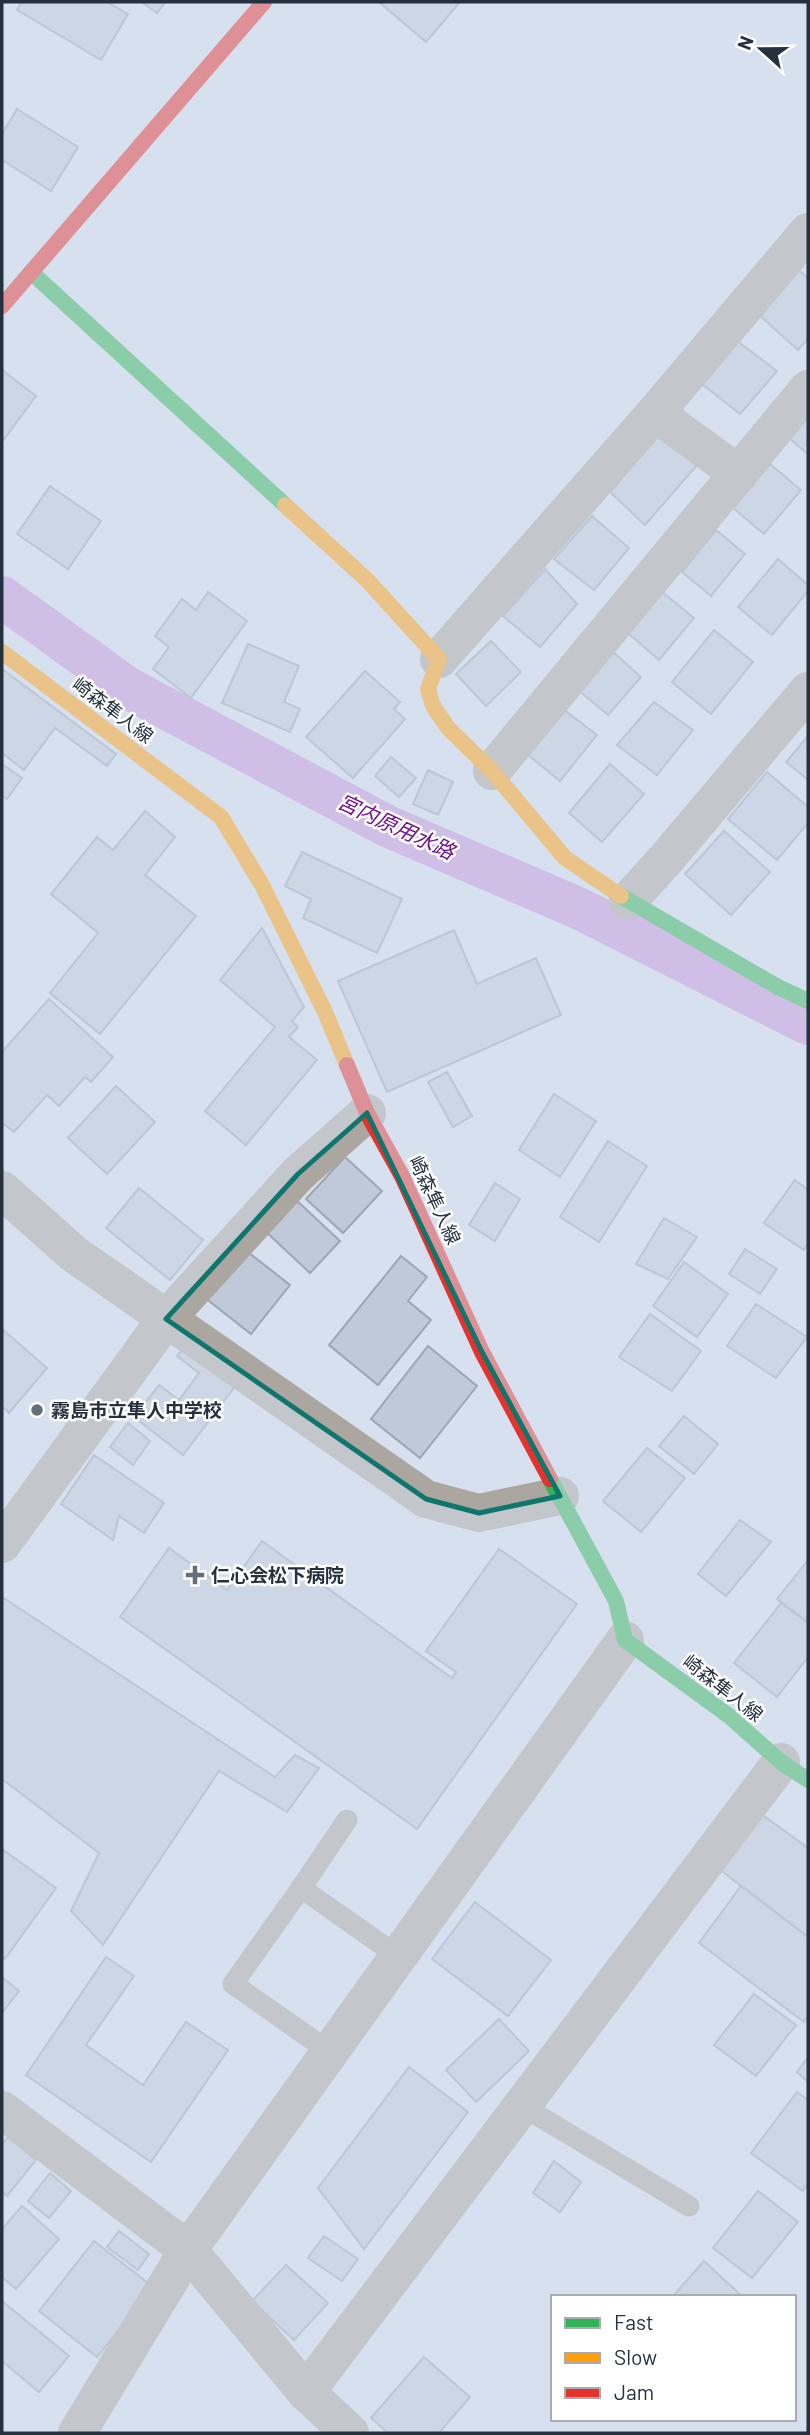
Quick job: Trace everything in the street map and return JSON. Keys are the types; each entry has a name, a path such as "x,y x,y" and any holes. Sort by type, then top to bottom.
{"street":[{"path":"2,306 264,2"},
{"path":"808,232 655,413 439,659 428,689 433,706 448,728 492,771 565,858 628,901 778,987 808,1000"},
{"path":"31,272 367,580 439,659"},
{"path":"492,771 808,389"},
{"path":"655,413 738,474"},
{"name":"崎森隼人線","path":"2,652 220,817 262,885 320,1001 367,1113 402,1176 482,1352 616,1601 625,1640 729,1716 795,1771"},
{"path":"628,901 808,691"},
{"path":"2,1544 166,1319 298,1174 367,1113"},
{"path":"2,1190 74,1254 426,1499 479,1513 560,1496"},
{"path":"77,2433 188,2250 625,1640"},
{"path":"306,2392 522,2106 795,1771"},
{"path":"2,2110 188,2250 306,2392 350,2433"}],"lane":[{"path":"330,2052 233,1984 347,1820"},
{"path":"301,1888 398,1956"},
{"path":"522,2106 689,2206"}],"highlighted area":[{"path":"367,1113 482,1352 560,1496 479,1513 426,1499 166,1319 298,1174"}],"building":[{"path":"22,2 107,2 128,14 101,60 17,10"},
{"path":"142,2 165,2 157,13"},
{"path":"379,2 460,2 426,42"},
{"path":"17,109 78,147 51,191 2,160 2,134"},
{"path":"796,268 808,278 808,338 798,350 758,314"},
{"path":"736,340 777,371 740,414 702,384"},
{"path":"2,370 36,396 2,442"},
{"path":"808,415 808,454 789,438"},
{"path":"659,434 697,465 645,525 610,492"},
{"path":"770,464 801,490 764,534 733,508"},
{"path":"50,486 101,521 68,569 17,534"},
{"path":"592,516 629,548 594,590 554,559"},
{"path":"716,530 745,554 711,596 682,572"},
{"path":"778,559 808,585 808,591 772,635 738,607"},
{"path":"545,569 577,604 540,647 503,616"},
{"path":"208,592 247,621 191,698 153,669 169,647 155,636 182,599 196,610"},
{"path":"662,592 694,618 659,660 628,633"},
{"path":"714,630 753,662 711,714 672,682"},
{"path":"491,641 521,672 486,706 456,674"},
{"path":"248,644 299,666 284,702 300,709 290,732 222,703"},
{"path":"612,651 641,677 608,715 578,690"},
{"path":"2,669 116,754 107,766 55,728 24,770 2,753"},
{"path":"365,671 400,702 394,709 405,719 353,778 306,737"},
{"path":"654,702 693,730 657,775 617,745"},
{"path":"563,709 597,735 560,781 527,754"},
{"path":"808,736 808,780 786,762"},
{"path":"391,757 416,778 399,797 375,776"},
{"path":"2,764 22,778 7,799 2,796"},
{"path":"610,764 644,794 602,842 569,813"},
{"path":"428,770 453,782 438,815 413,804"},
{"path":"767,772 808,807 808,823 777,860 728,819"},
{"path":"145,811 175,837 145,875 196,916 100,1034 50,993 98,933 51,894 97,837 113,850"},
{"path":"724,831 770,872 731,915 685,874"},
{"path":"302,852 402,899 377,953 303,918 311,899 285,886"},
{"path":"262,928 304,1007 292,1021 298,1027 289,1037 317,1060 246,1145 205,1111 275,1027 220,980"},
{"path":"454,930 477,984 536,958 561,1015 387,1092 338,981"},
{"path":"49,999 113,1057 91,1082 85,1077 59,1106 47,1095 14,1132 4,1124 2,1127 2,1052"},
{"path":"447,1072 472,1116 453,1127 428,1082"},
{"path":"116,1086 155,1122 107,1174 68,1138"},
{"path":"554,1094 596,1121 560,1177 519,1150"},
{"path":"608,1141 647,1166 599,1242 560,1217"},
{"path":"345,1157 382,1191 343,1233 306,1199"},
{"path":"795,1180 808,1190 808,1244 804,1250 764,1223"},
{"path":"495,1183 520,1199 495,1241 469,1225"},
{"path":"139,1188 203,1240 170,1280 106,1228"},
{"path":"294,1198 340,1241 310,1273 264,1230"},
{"path":"664,1218 697,1237 668,1279 636,1264"},
{"path":"243,1248 290,1285 251,1334 204,1297"},
{"path":"745,1249 777,1269 760,1294 729,1274"},
{"path":"401,1256 427,1277 408,1301 431,1320 378,1385 329,1345"},
{"path":"684,1262 728,1294 697,1337 653,1306"},
{"path":"756,1304 807,1337 776,1378 727,1346"},
{"path":"650,1314 701,1351 672,1391 619,1357"},
{"path":"2,1329 47,1368 9,1413 2,1406"},
{"path":"186,1345 237,1384 183,1455 134,1417 159,1385 179,1400 199,1373 177,1356"},
{"path":"428,1346 477,1386 420,1458 371,1419"},
{"path":"684,1416 718,1444 694,1474 659,1446"},
{"path":"128,1423 150,1441 133,1465 110,1447"},
{"path":"647,1448 685,1478 641,1532 603,1501"},
{"path":"94,1455 164,1503 144,1533 119,1516 113,1540 61,1504"},
{"path":"740,1520 771,1542 726,1596 698,1574"},
{"path":"262,1541 452,1678 456,1672 426,1651 499,1549 577,1604 417,1829 120,1617 169,1548 227,1590"},
{"path":"808,1560 808,1616 805,1620 777,1599"},
{"path":"2,1597 275,1777 295,1755 319,1768 287,1812 219,1771 103,1945 71,1911 99,1853 2,1779"},
{"path":"781,1603 808,1623 808,1657 777,1697 734,1663"},
{"path":"760,1813 808,1848 808,1937 719,1869"},
{"path":"2,1849 56,1888 5,1959 2,1956"},
{"path":"741,1886 808,1937 808,2016 804,2022 699,1943"},
{"path":"475,1902 551,1960 508,2016 432,1959"},
{"path":"106,1957 134,1976 86,2045 143,2085 186,2022 228,2050 151,2162 26,2075"},
{"path":"2,1977 19,1991 2,2013"},
{"path":"754,1994 796,2025 756,2076 714,2045"},
{"path":"499,2019 529,2051 476,2102 446,2070"},
{"path":"808,2057 808,2082 797,2072"},
{"path":"409,2067 468,2112 364,2249 318,2188"},
{"path":"797,2092 808,2100 808,2184 803,2191 751,2153"},
{"path":"8,2137 36,2160 7,2196 2,2192 2,2145"},
{"path":"554,2161 581,2182 560,2212 533,2193"},
{"path":"50,2173 71,2191 49,2218 28,2201"},
{"path":"758,2191 798,2222 752,2278 713,2248"},
{"path":"22,2206 59,2239 16,2289 2,2277 2,2229"},
{"path":"119,2231 149,2254 138,2270 107,2247"},
{"path":"324,2236 358,2259 342,2281 308,2258"},
{"path":"94,2241 153,2287 97,2357 39,2311"},
{"path":"704,2261 741,2295 674,2295"},
{"path":"286,2265 328,2303 294,2340 252,2301"},
{"path":"2,2301 69,2356 39,2392 2,2361"},
{"path":"424,2357 470,2397 439,2433 388,2433 371,2418"}],"waterway":[{"name":"宮内原用水路","path":"2,597 128,688 387,826 578,908 808,1024"}],"traffic: fast":[{"path":"31,272 285,505"},
{"path":"621,896 778,987 808,1001"},
{"path":"550,1479 616,1601 625,1640 729,1716 781,1762 808,1780"}],"traffic: slow":[{"path":"285,505 367,580 439,659 428,689 433,706 448,728 492,771 565,858 621,896"},
{"path":"2,652 221,817 262,885 325,1012 347,1065"}],"traffic: jam":[{"path":"2,306 264,2"},
{"path":"347,1065 367,1113 402,1176 482,1352 550,1479"}],"place":[{"name":"霧島市立隼人中学校","path":"37,1410"},
{"name":"仁心会松下病院","path":"195,1575"}]}
